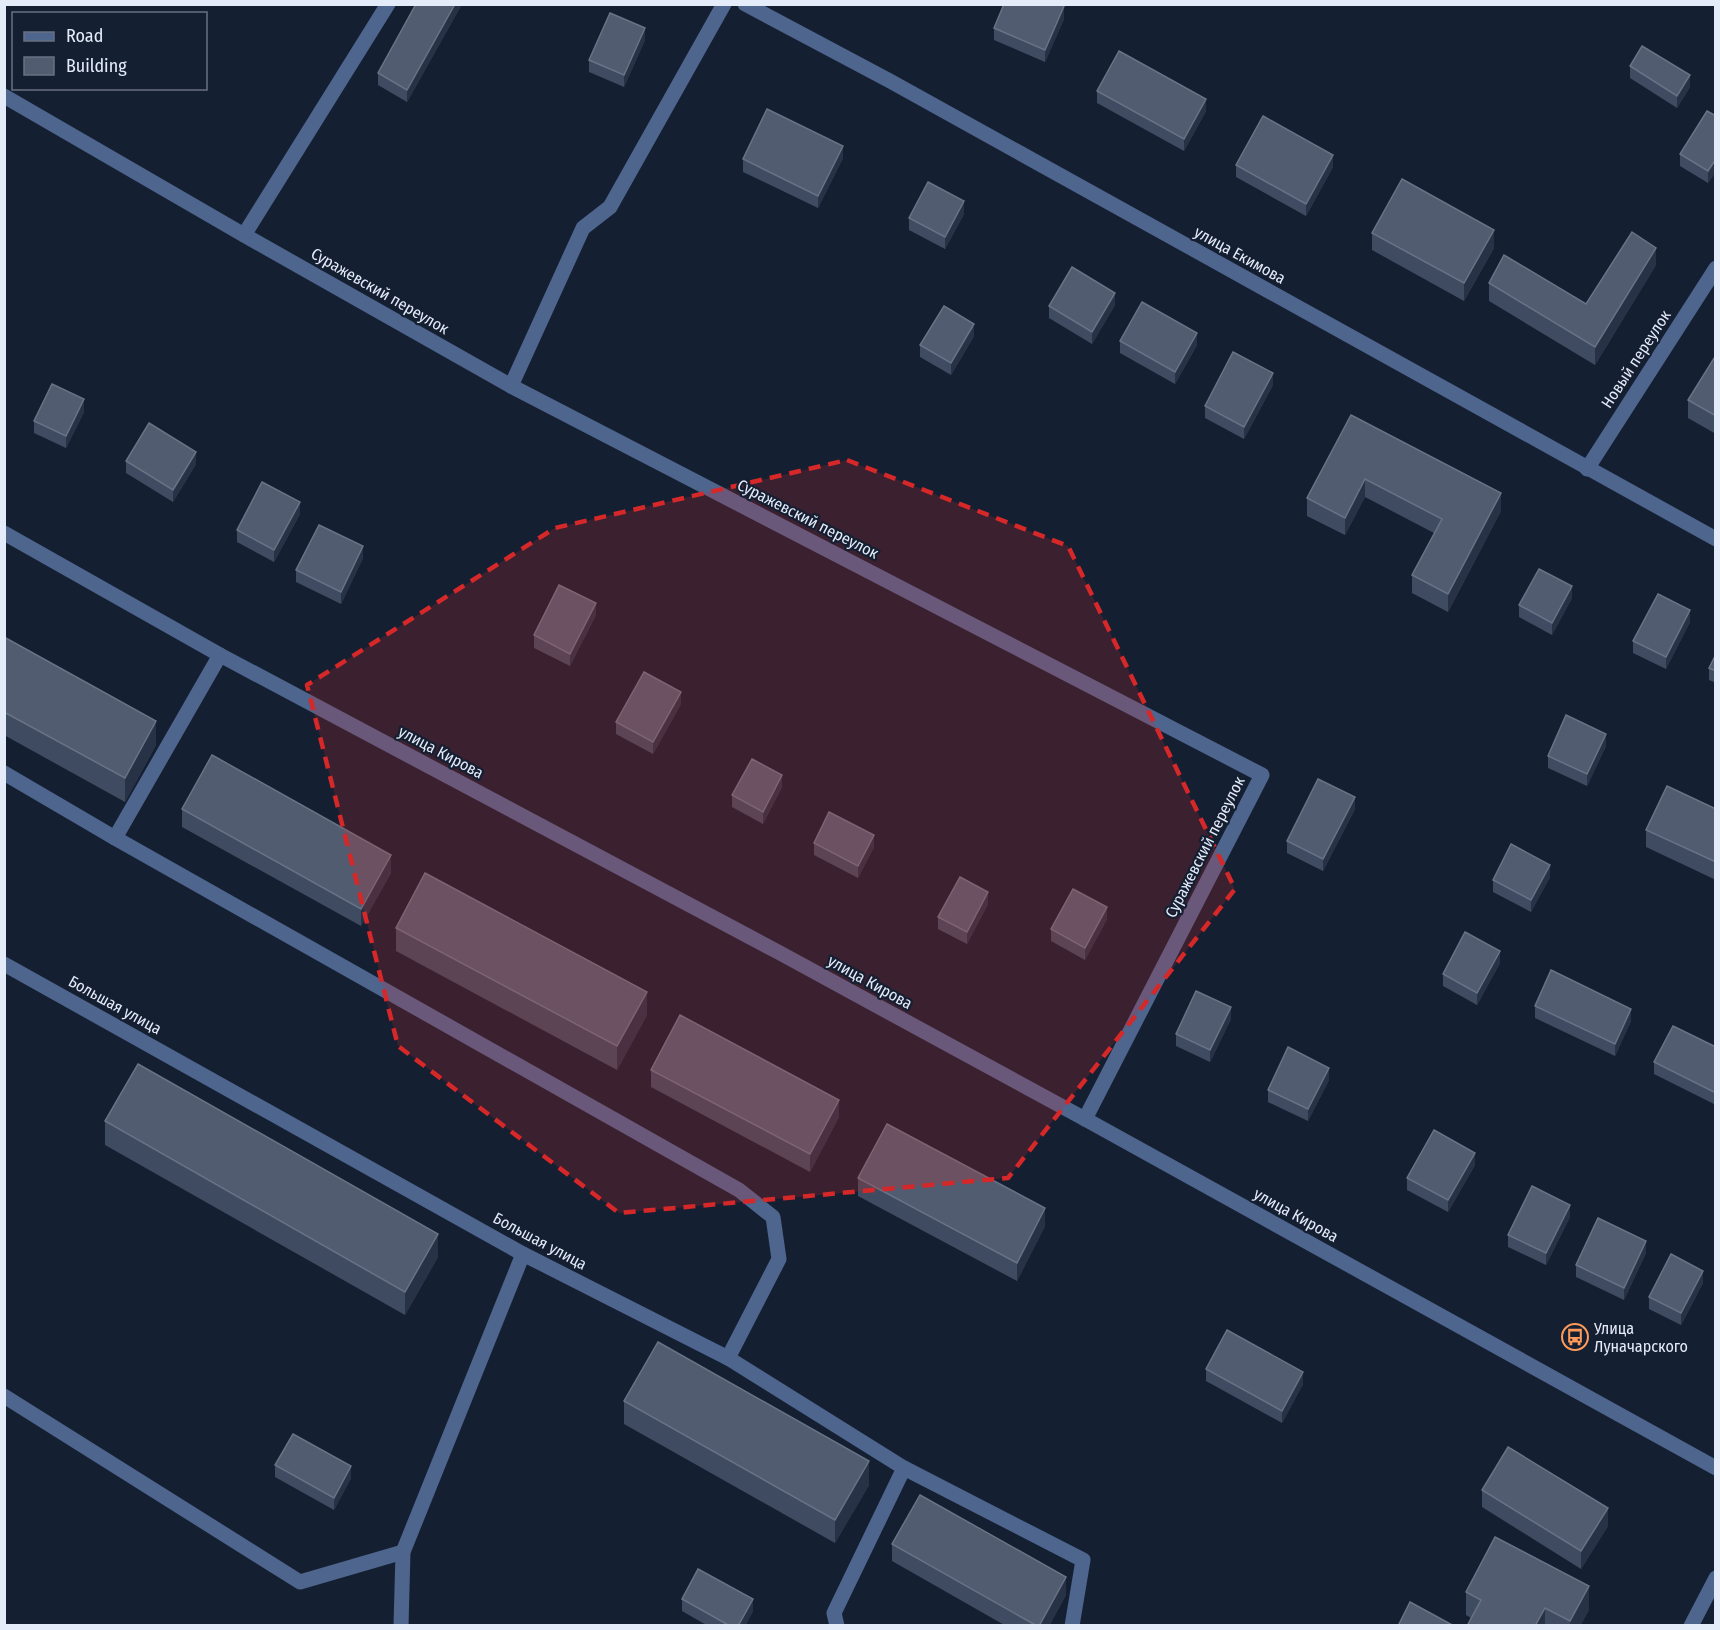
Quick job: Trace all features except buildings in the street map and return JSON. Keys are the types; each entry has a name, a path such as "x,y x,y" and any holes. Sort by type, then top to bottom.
{"street":[{"path":"244,235 388,4"},
{"path":"511,386 584,228 610,207 724,4"},
{"name":"улица Екимова","path":"745,4 890,81 1716,539"},
{"name":"Суражевский переулок","path":"4,96 511,386 1262,775 1085,1119"},
{"name":"Новый переулок","path":"1587,469 1716,268"},
{"name":"улица Кирова","path":"4,532 220,655 780,953 1716,1468"},
{"path":"116,838 220,655"},
{"path":"4,773 729,1184 773,1217 779,1259 728,1358"},
{"name":"Большая улица","path":"4,964 523,1254 728,1358 904,1468 1083,1560 1072,1626"},
{"path":"401,1626 403,1552 523,1254"},
{"path":"4,1396 300,1582 403,1552"},
{"path":"837,1626 834,1613 904,1468"},
{"path":"1691,1626 1716,1578"}],"highlighted area":[{"path":"847,460 1068,546 1235,889 1008,1178 619,1213 398,1046 307,685 555,528"}],"place":[{"name":"Улица Луначарского","path":"1575,1337"}]}
